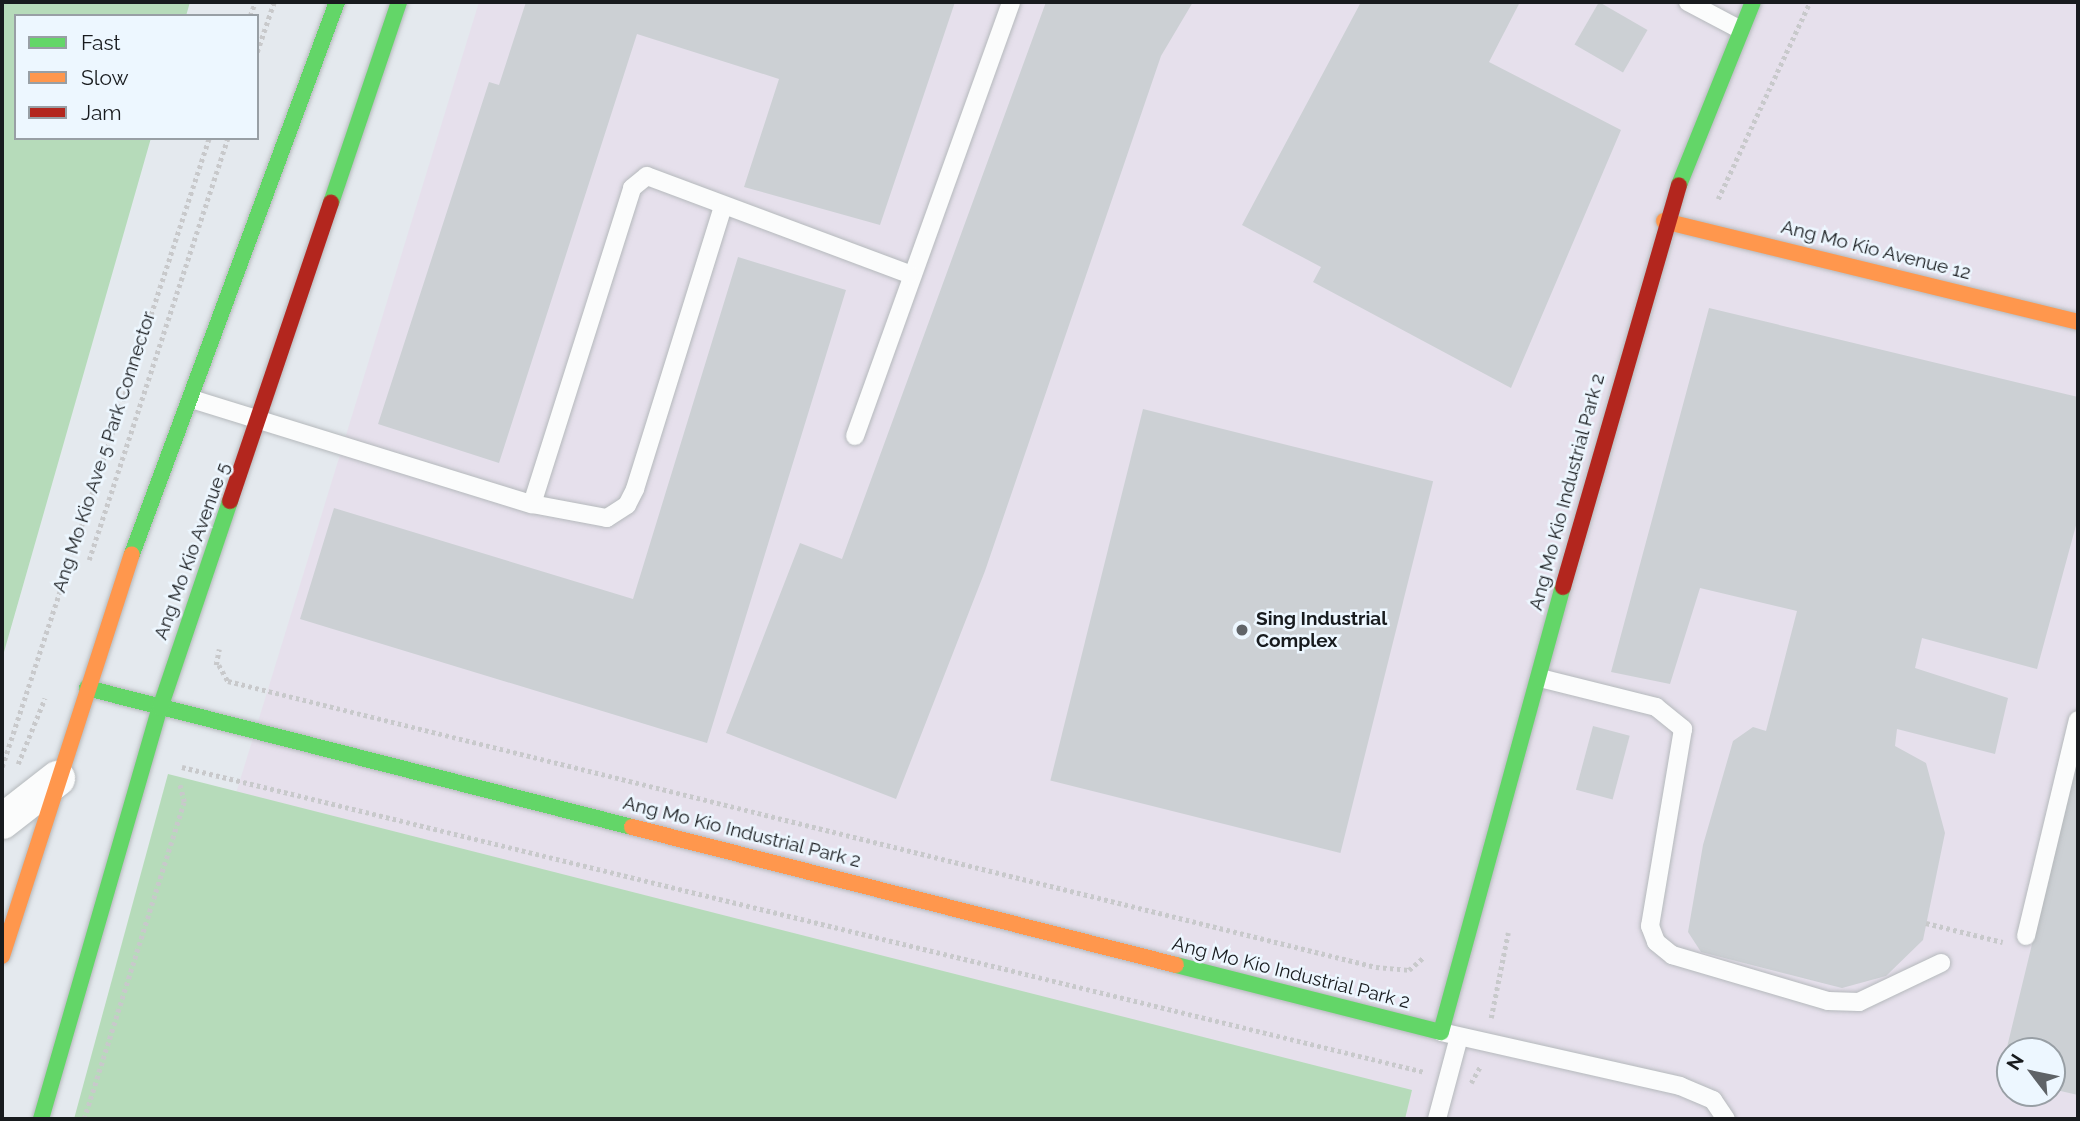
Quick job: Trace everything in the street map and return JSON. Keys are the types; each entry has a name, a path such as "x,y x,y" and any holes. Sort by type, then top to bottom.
{"street":[{"path":"2,956 87,688 195,400 337,2"},
{"name":"Ang Mo Kio Avenue 5","path":"41,1119 160,708 261,421 359,107 399,2"},
{"name":"Ang Mo Kio Industrial Park 2","path":"87,688 1441,1032 1664,221 1739,29 1753,2"},
{"name":"Ang Mo Kio Avenue 12","path":"1664,221 2078,322"},
{"path":"2,821 57,778"}],"lane":[{"path":"855,436 909,274 1011,2"},
{"path":"1688,2 1739,29"},
{"path":"532,504 632,188 647,176 659,177 723,206 909,274"},
{"path":"195,400 532,504 607,518 627,505 723,206"},
{"path":"1540,678 1656,707 1683,729 1650,926 1656,942 1672,956 1828,1001 1858,1002 1941,963"},
{"path":"2022,941 2078,720"},
{"path":"1441,1032 1486,1045 1680,1086 1713,1100 1726,1119"},
{"path":"1437,1119 1460,1038"}],"path":[{"path":"259,46 274,2"},
{"path":"1704,231 1810,2"},
{"name":"Ang Mo Kio Ave 5 Park Connector","path":"2,767 207,140"},
{"path":"85,575 227,140"},
{"path":"219,665 228,681 1376,967 1409,970 1429,954"},
{"path":"11,779 46,693"},
{"path":"182,767 1476,1084 1510,925"},
{"path":"84,1119 184,802 179,782"},
{"path":"1926,923 2022,941"}],"shaded area":[{"path":"479,2 2078,2 2078,1119 136,1119"}],"green space":[{"path":"2,2 190,2 187,14 14,14 14,140 150,140 2,659"},
{"path":"168,774 1412,1090 1405,1119 74,1119"}],"building":[{"path":"526,2 955,2 880,225 744,187 779,79 637,34 499,463 378,424 489,82 499,85"},
{"path":"1046,2 1193,2 1161,56 985,571 896,799 726,733 800,543 842,559"},
{"path":"1361,2 1520,2 1489,62 1621,130 1511,388 1313,282 1321,267 1242,225"},
{"path":"1599,2 1647,30 1623,72 1574,44"},
{"path":"738,257 846,290 707,743 300,619 334,508 633,599"},
{"path":"1709,308 2078,397 2078,518 2037,669 1922,638 1915,668 2008,698 1995,754 1897,729 1895,746 1926,763 1945,833 1923,940 1886,976 1842,988 1701,952 1688,932 1703,845 1733,741 1753,727 1766,731 1797,611 1700,588 1670,684 1611,672"},
{"name":"Sing Industrial Complex","path":"1143,409 1433,481 1340,853 1050,781"},
{"path":"1593,726 1630,736 1613,800 1576,790"},
{"path":"2078,759 2078,1095 2066,1092 2066,1037 2009,1037"}],"traffic: fast":[{"path":"132,554 337,2"},
{"path":"331,203 399,2"},
{"path":"1679,185 1753,2"},
{"path":"41,1119 160,708 230,501"},
{"path":"1176,965 1441,1032 1563,587"},
{"path":"87,688 632,827"}],"traffic: slow":[{"path":"1664,221 2078,322"},
{"path":"2,956 132,554"},
{"path":"632,827 1176,965"}],"traffic: jam":[{"path":"1563,587 1679,185"},
{"path":"230,501 331,203"}],"place":[{"name":"Sing Industrial Complex","path":"1242,630"}]}
